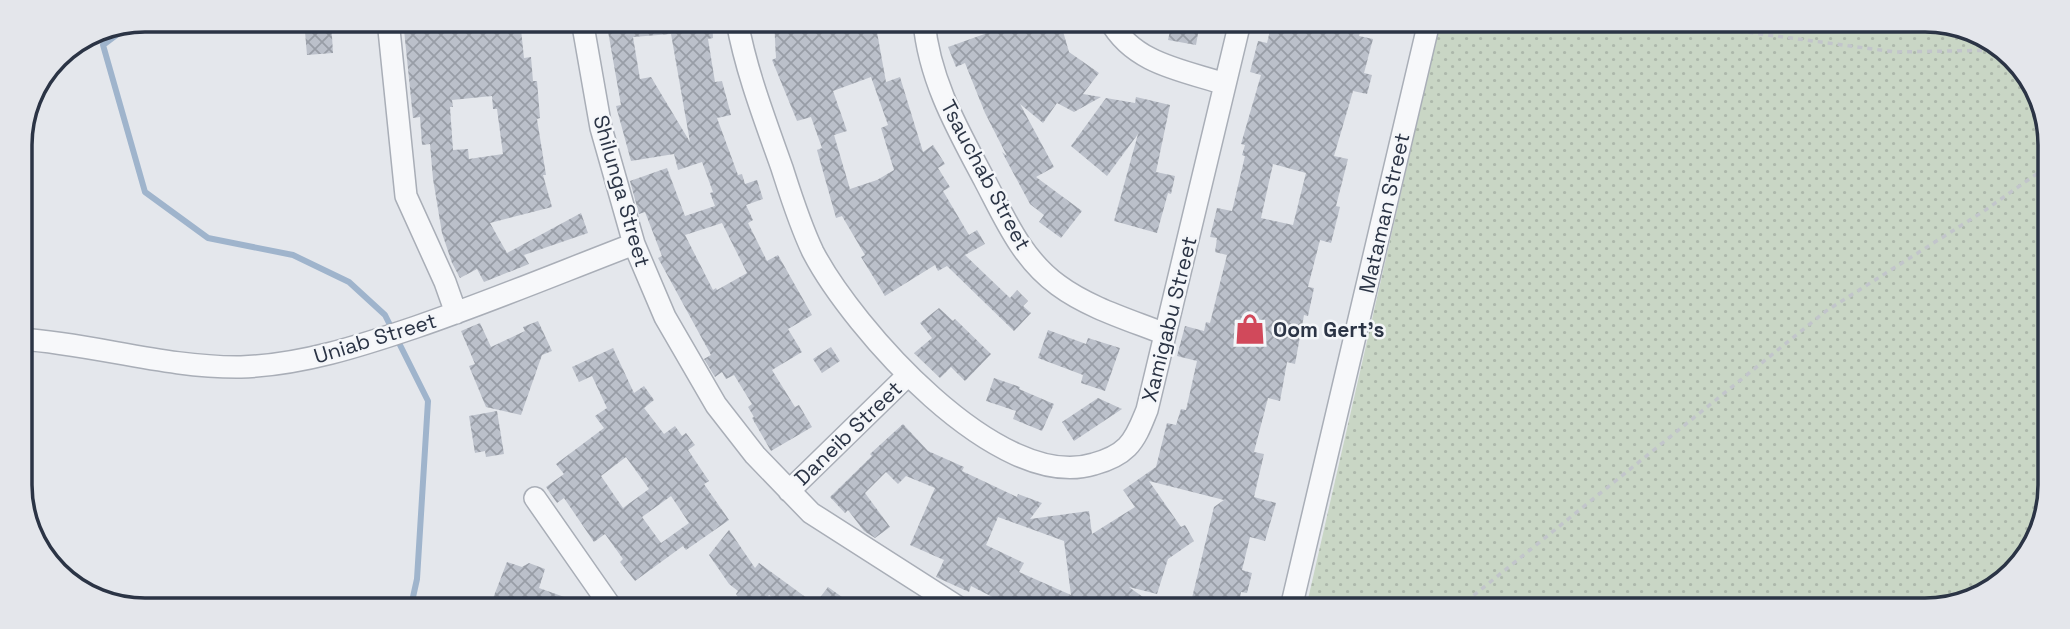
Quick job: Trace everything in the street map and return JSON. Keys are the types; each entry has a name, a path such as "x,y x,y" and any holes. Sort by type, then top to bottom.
{"street":[{"path":"389,32 406,196 456,313"},
{"name":"Shilunga Street","path":"584,32 601,128 634,244 665,317 704,386 755,455 811,513 943,598"},
{"name":"Xamigabu Street","path":"740,32 771,137 813,251 860,323 908,374 979,435 1016,454 1055,467 1085,467 1112,457 1127,447 1138,430 1154,390 1238,32"},
{"name":"Tsauchab Street","path":"926,32 928,49 949,112 1021,248 1037,266 1068,292 1165,334"},
{"path":"1118,32 1128,46 1146,58 1225,83"},
{"name":"Mataman Street","path":"1294,597 1427,32"},
{"name":"Uniab Street","path":"32,341 200,365 243,367 305,359 358,347 456,313 634,244"},
{"name":"Daneib Street","path":"789,491 908,374"},
{"path":"535,498 605,598"}],"path":[{"path":"1746,32 1895,52 1987,50"},
{"path":"1471,597 1826,311 1984,211 2038,173"}],"green space":[{"path":"1438,32 1940,32 1969,40 1982,47 2015,76 2032,108 2038,145 2038,499 2030,528 2019,547 2000,569 1988,578 1955,594 1933,597 1308,597"}],"building":[{"path":"305,32 332,32 333,53 307,55"},
{"path":"404,32 521,32 524,58 531,57 533,81 537,81 540,118 537,119 546,175 543,175 552,207 490,223 507,253 581,213 588,233 524,255 529,264 484,282 477,269 460,278 442,233 430,144 422,145 420,117 413,118","holes":["492,96 493,109 497,109 503,154 469,159 468,149 453,150 450,107 453,107 452,100"]},
{"path":"608,32 713,32 713,38 708,39 715,82 722,81 731,115 717,118 738,175 742,174 745,184 757,180 763,199 746,205 753,220 748,223 767,261 778,255 812,315 788,329 802,352 772,370 795,407 799,405 812,427 771,451 752,418 754,417 748,407 752,404 734,375 726,379 722,372 715,377 704,359 711,355 658,258 662,256 645,212 639,214 630,181 667,168 685,216 715,206 702,162 678,170 674,154 631,161 616,106 621,105","holes":["671,34 690,142 651,77 640,79 633,37","722,223 747,273 713,290 685,235"]},
{"path":"775,32 877,32 886,82 900,77 923,152 933,145 945,164 938,168 950,187 943,191 969,235 977,230 985,244 965,255 1010,298 1017,290 1028,301 1023,306 1031,313 1014,331 947,266 938,271 935,265 885,296 861,257 865,255 842,216 836,218 817,150 822,148 811,117 797,121 772,60 776,58","holes":["871,77 888,125 881,128 894,170 877,180 850,189 834,135 847,131 833,91"]},
{"path":"990,32 1063,32 1069,52 1099,73 1083,94 1101,97 1074,112 1057,103 1043,123 1020,104 1054,167 1036,177 1082,211 1061,238 1039,222 1044,215 1030,204 1002,152 1007,156 985,113 965,63 956,67 948,47"},
{"path":"1170,32 1198,32 1196,45 1168,40"},
{"path":"1270,32 1360,32 1359,36 1373,39 1364,73 1372,75 1367,94 1353,91 1334,156 1348,159 1336,206 1340,207 1331,243 1320,240 1308,287 1314,288 1308,316 1304,315 1295,364 1287,362 1280,401 1268,398 1254,452 1264,454 1254,497 1276,503 1265,541 1250,537 1242,570 1252,573 1247,593 1241,592 1240,597 1192,597 1214,507 1224,500 1149,481 1181,527 1185,525 1194,541 1168,559 1157,594 1129,587 1143,597 994,598 971,586 969,592 936,577 944,560 910,545 935,488 906,476 898,484 886,472 865,493 890,527 875,538 864,531 848,510 845,513 830,497 872,456 870,454 903,424 928,451 964,467 962,471 1017,497 1018,494 1042,503 1030,519 1089,511 1092,534 1135,507 1123,490 1156,467 1167,423 1176,425 1181,409 1186,410 1197,361 1177,356 1185,326 1204,331 1206,322 1210,323 1227,255 1215,252 1217,238 1210,237 1217,208 1232,211 1245,156 1242,155 1245,145 1241,144 1261,75 1250,72 1258,41 1267,43","holes":["1273,164 1306,173 1293,225 1261,218","998,517 1064,541 1071,595 1019,572 1024,563 986,545"]},
{"path":"1136,97 1170,105 1156,172 1175,176 1157,233 1114,221 1138,134 1107,176 1071,146 1106,98 1135,103"},
{"path":"939,308 953,321 955,319 991,354 965,381 951,367 940,378 914,353 932,338 920,323"},
{"path":"538,321 552,351 542,355 521,415 486,407 469,366 475,364 461,331 480,323 491,347 525,331 523,327"},
{"path":"1048,330 1086,344 1088,338 1120,348 1105,391 1081,383 1083,375 1038,358"},
{"path":"831,347 840,361 822,373 813,359"},
{"path":"613,348 634,393 644,386 654,400 644,408 664,434 675,426 682,436 686,433 695,445 688,450 709,481 704,484 729,520 686,550 683,546 635,581 620,562 623,559 605,534 594,542 564,498 557,503 546,487 564,474 556,464 604,428 595,416 607,408 592,376 579,382 572,367","holes":["626,457 649,489 623,508 601,476","671,496 689,523 661,543 642,517"]},
{"path":"994,378 1054,404 1042,431 1013,419 1016,411 986,401"},
{"path":"1098,398 1122,409 1074,441 1062,422"},
{"path":"497,411 504,454 486,457 485,451 475,453 469,416"},
{"path":"729,530 755,568 759,563 806,598 773,598 769,595 767,598 739,598 736,594 738,591 729,584 709,555"},
{"path":"507,562 522,567 529,563 545,569 539,588 566,598 493,598"},
{"path":"828,587 843,598 820,598"}],"waterway":[{"path":"115,36 103,45 145,192 208,238 293,255 349,282 385,315 428,401 417,579 413,598"}],"place":[{"name":"Oom Gert's","path":"1250,329"}]}
